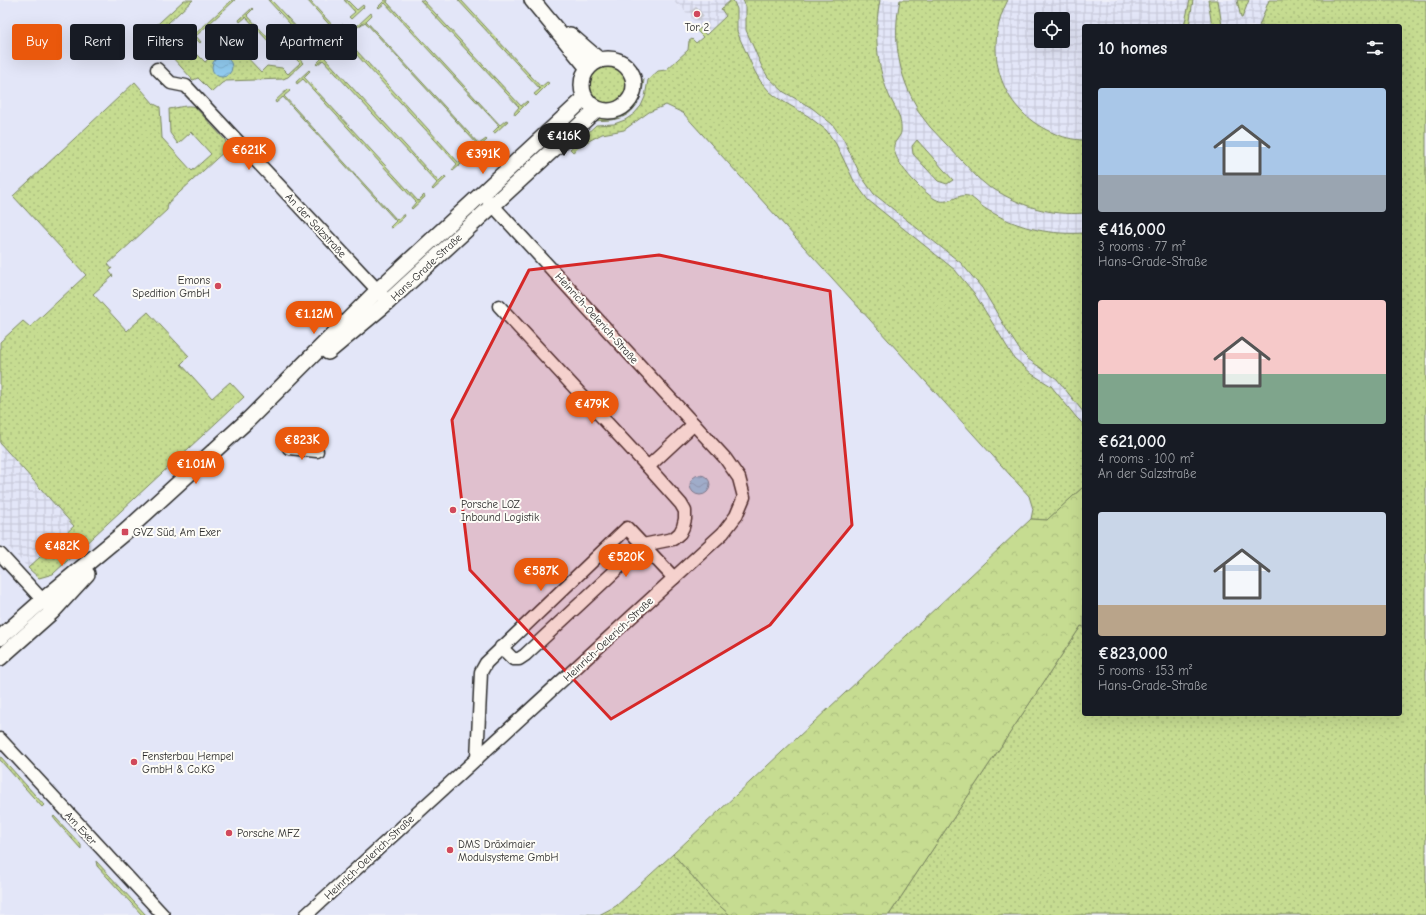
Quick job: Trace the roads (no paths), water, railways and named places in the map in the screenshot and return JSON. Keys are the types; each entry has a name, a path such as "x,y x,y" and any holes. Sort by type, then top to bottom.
{"street":[{"path":"534,3 593,64"},
{"path":"611,59 617,60 624,64 630,70 634,87 628,102 621,108 605,111 590,104 585,98 582,91 582,83 584,75 593,64 611,59"},
{"name":"An der Salzstraße","path":"157,69 171,83 186,86 389,301"},
{"name":"Hans-Grade-Straße","path":"249,419 378,290 585,98"},
{"name":"Hans-Grade-Straße","path":"0,658 48,606 125,532 249,419 389,301 597,108"},
{"name":"Heinrich-Oelerich-Straße","path":"306,915 723,533 736,516 744,497 739,478 725,458 483,194"},
{"path":"499,306 648,467 681,504 685,511 684,527 680,533 673,539 643,544 525,656 519,659 513,659 501,647"},
{"path":"648,467 694,424"},
{"path":"289,448 317,451"},
{"path":"477,758 481,672 486,663 627,528 674,578"},
{"path":"0,554 48,606"},
{"name":"Hans-Grade-Straße","path":"0,638 48,606"},
{"name":"Am Exer","path":"0,739 163,915"}],"water":[{"path":"215,60 229,60 231,63 231,71 226,76 218,76 213,71 212,67"},
{"path":"700,475 707,478 710,485 707,492 700,495 693,492 690,485 693,478"}],"tunnel":[{"path":"694,16 700,11"}],"place":[{"name":"Tor 2","path":"697,14"},
{"name":"Emons Spedition GmbH","path":"218,286"},
{"name":"Porsche LOZ Inbound Logistik","path":"453,510"},
{"name":"GVZ Süd, Am Exer","path":"125,532"},
{"name":"Fensterbau Hempel GmbH & Co.KG","path":"134,762"},
{"name":"Porsche MFZ","path":"229,833"},
{"name":"DMS Dräxlmaier Modulsysteme GmbH","path":"450,850"}]}
